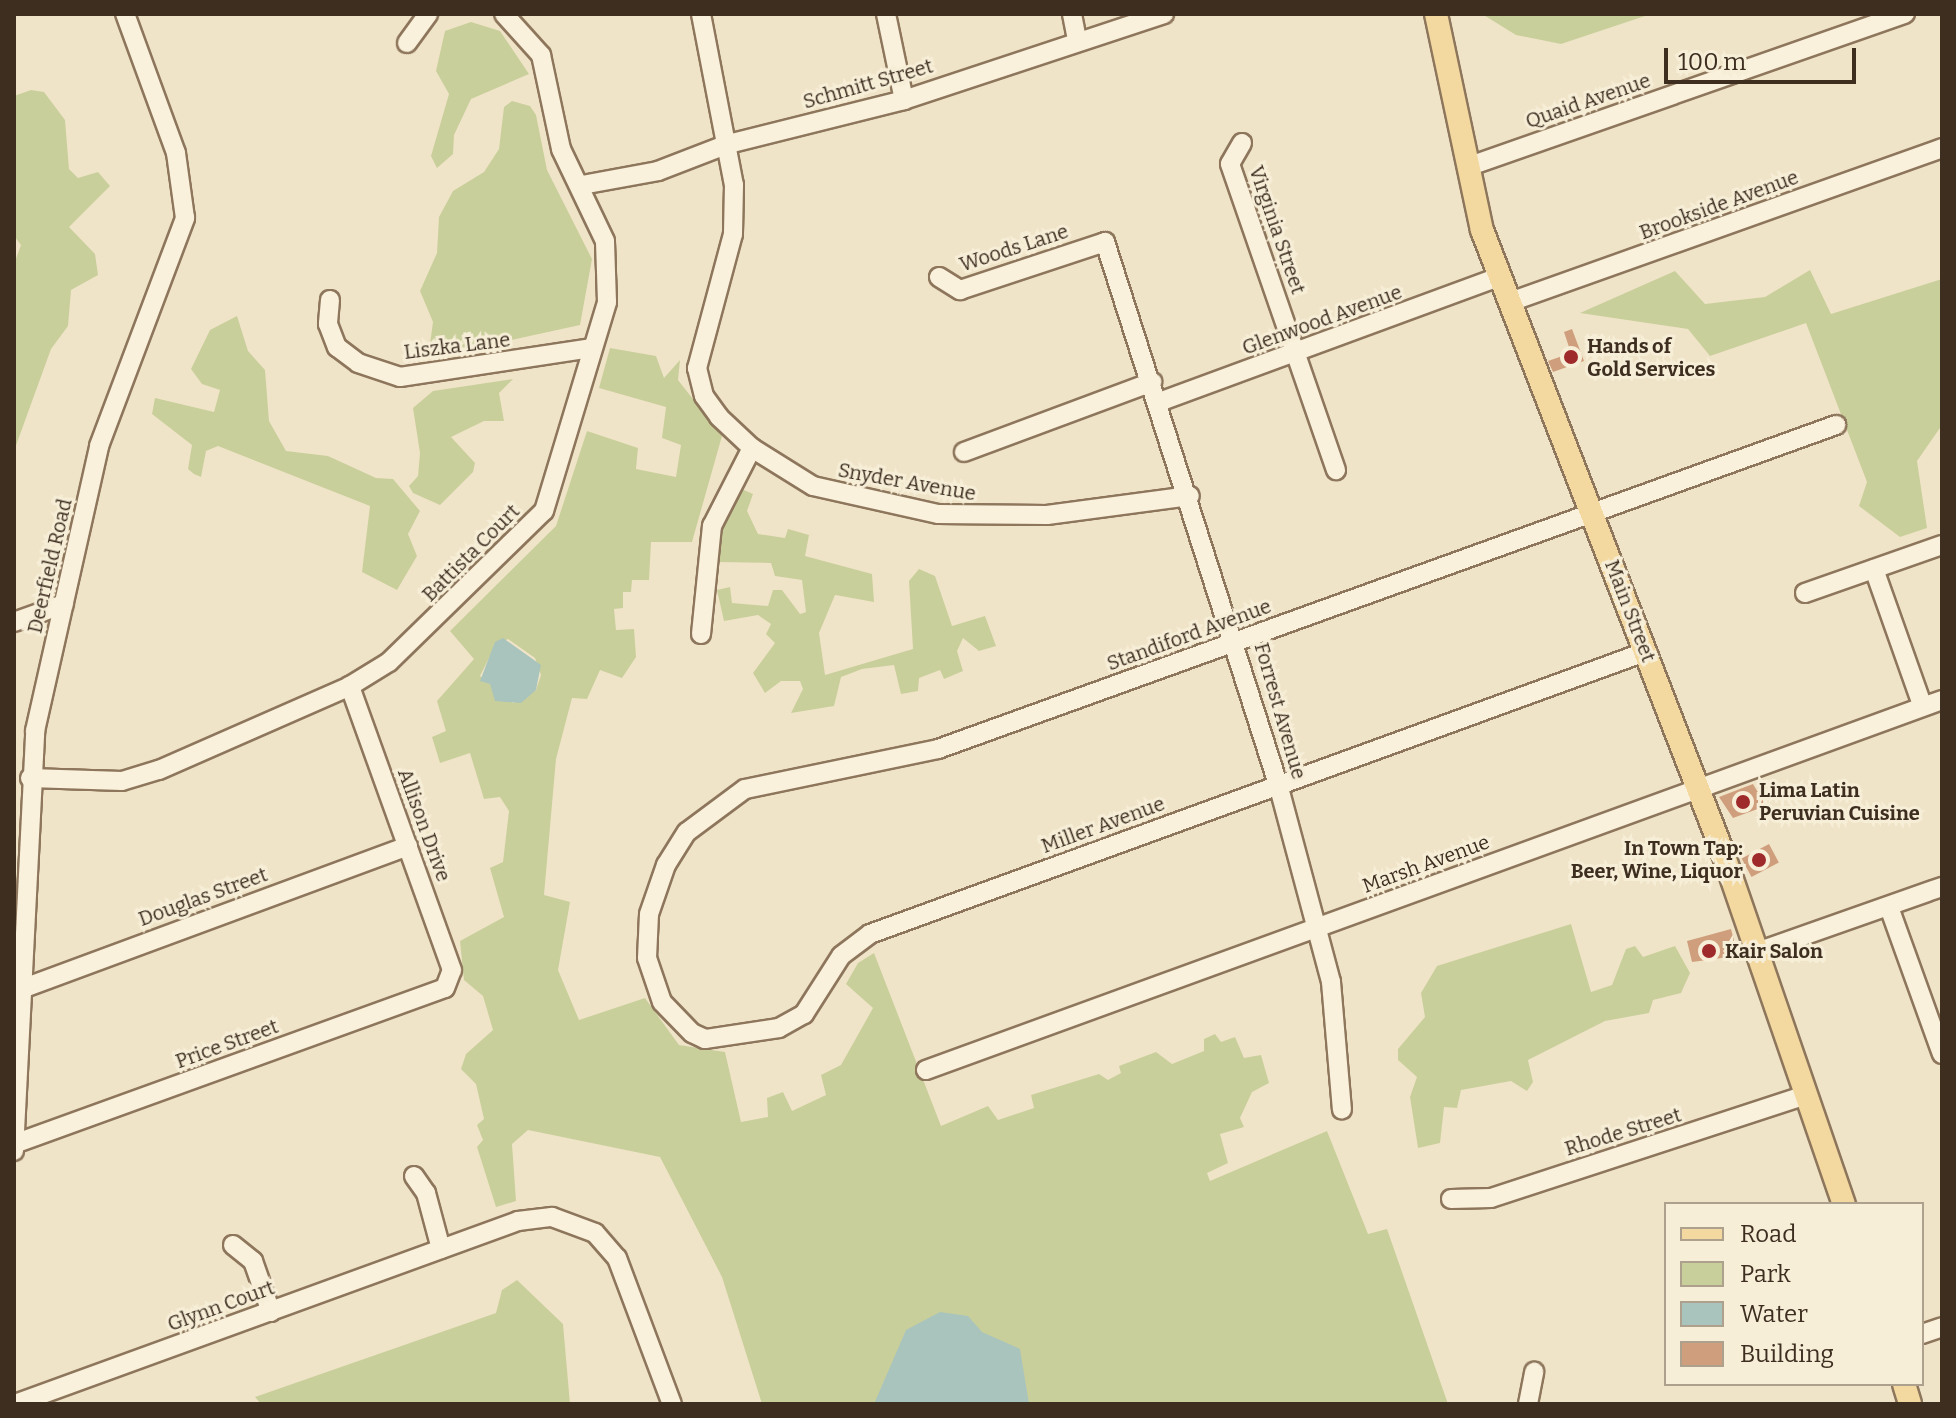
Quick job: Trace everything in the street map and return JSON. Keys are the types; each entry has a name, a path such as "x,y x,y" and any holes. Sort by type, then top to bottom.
{"main road":[{"name":"Main Street","path":"1436,14 1467,167 1499,277 1698,789 1843,1202"}],"street":[{"name":"Deerfield Road","path":"14,1151 25,775 99,446 185,218 176,153 125,14"},
{"path":"407,43 428,14"},
{"name":"Battista Court","path":"25,775 122,781 159,770 350,686 389,662 544,511 607,302 605,241 582,185 561,149 541,55 504,14"},
{"name":"Snyder Avenue","path":"701,14 728,144 733,234 697,368 704,396 752,448 842,497 972,518 1190,496"},
{"path":"886,14 904,100"},
{"path":"1072,14 1077,40"},
{"name":"Schmitt Street","path":"582,185 658,171 728,144 904,100 1077,40 1164,14"},
{"name":"Quaid Avenue","path":"1467,167 1905,14"},
{"name":"Virginia Street","path":"1242,143 1230,164 1336,470"},
{"name":"Brookside Avenue","path":"1510,302 1942,148"},
{"name":"Woods Lane","path":"939,277 960,290 1105,242"},
{"name":"Forrest Avenue","path":"1105,242 1237,642 1278,784 1331,982 1342,1110"},
{"name":"Glenwood Avenue","path":"1159,402 1499,277"},
{"name":"Liszka Lane","path":"330,300 328,324 337,347 358,363 400,377 591,348"},
{"path":"964,452 1152,382"},
{"name":"Standiford Avenue","path":"647,958 649,914 666,865 696,824 745,789 938,749 1836,425"},
{"path":"701,634 712,526 752,448"},
{"path":"1805,593 1942,545"},
{"path":"1874,569 1923,707"},
{"path":"14,622 64,604"},
{"name":"Miller Avenue","path":"647,958 662,1002 692,1033 705,1039 779,1028 804,1014 841,956 870,934 1645,652"},
{"name":"Allison Drive","path":"350,686 408,846 451,980"},
{"name":"Marsh Avenue","path":"926,1070 1942,700"},
{"name":"Douglas Street","path":"20,989 408,846"},
{"path":"1757,952 1942,887"},
{"path":"1889,907 1942,1054"},
{"name":"Price Street","path":"14,1144 445,988 451,980"},
{"name":"Rhode Street","path":"1451,1199 1491,1198 1806,1095"},
{"path":"414,1176 426,1193 441,1249"},
{"name":"Glynn Court","path":"15,1404 534,1218 567,1220 595,1233 625,1274 672,1404"},
{"path":"233,1245 253,1261 271,1312"},
{"path":"1528,1404 1534,1372"}],"green space":[{"path":"1482,14 1651,14 1561,44 1516,35"},
{"path":"471,22 500,31 529,74 471,99 454,135 453,154 437,168 431,156 449,94 436,71 445,31"},
{"path":"31,90 44,92 65,120 69,169 78,178 98,172 110,186 69,227 95,254 98,275 71,290 68,326 51,349 14,451 14,264 21,245 14,236 14,96"},
{"path":"512,101 530,106 536,115 547,170 592,259 580,325 428,358 433,322 420,291 437,253 439,217 453,191 484,172 499,149 504,107"},
{"path":"1810,270 1831,314 1942,279 1942,425 1917,461 1927,528 1900,537 1859,506 1867,482 1806,323 1710,356 1688,329 1580,313 1675,271 1705,304 1765,297"},
{"path":"237,316 248,351 265,370 269,421 286,451 328,456 376,478 393,479 420,511 408,534 417,556 397,590 362,572 370,506 218,446 206,451 201,477 188,469 192,445 152,414 155,398 214,412 220,390 202,384 191,369 210,330"},
{"path":"610,348 656,356 664,378 680,360 678,380 722,436 692,542 651,542 649,580 632,580 631,592 623,592 623,608 614,609 616,630 634,629 636,657 622,678 600,670 587,699 572,698 556,759 544,895 570,902 558,970 579,1020 645,998 679,1045 725,1052 741,1122 768,1117 767,1098 783,1092 792,1111 826,1095 821,1075 841,1065 873,1008 846,984 858,963 874,953 941,1126 988,1106 998,1120 1034,1108 1031,1095 1099,1074 1108,1080 1121,1073 1119,1066 1156,1052 1172,1064 1204,1051 1204,1039 1215,1034 1221,1042 1235,1037 1244,1058 1261,1055 1269,1083 1252,1092 1240,1118 1244,1127 1220,1134 1228,1163 1207,1173 1210,1181 1327,1131 1368,1234 1387,1229 1448,1404 762,1404 722,1277 660,1157 528,1130 512,1144 516,1201 496,1207 477,1147 483,1140 477,1125 484,1119 476,1084 461,1069 466,1054 493,1030 483,996 464,980 460,941 504,917 490,868 503,862 509,811 500,797 484,799 470,753 440,763 432,737 446,731 437,701 474,659 450,631 556,526 587,431 638,448 636,469 676,477 681,445 662,438 666,407 599,388","holes":["508,639 535,658 541,675 536,690 513,703 480,676 494,648"]},
{"path":"513,379 499,393 504,421 484,421 451,437 475,463 473,472 440,505 413,493 409,486 418,476 420,453 413,408 433,391"},
{"path":"737,487 753,494 747,511 758,534 785,538 788,529 809,535 805,556 872,574 874,602 835,595 819,633 825,675 913,649 909,581 919,569 935,576 952,626 985,616 996,646 979,651 963,638 957,651 963,671 944,679 940,670 919,678 918,691 901,694 894,665 862,669 841,677 834,706 791,713 803,689 800,681 781,681 765,693 753,673 775,643 766,634 771,624 758,615 724,621 717,590 730,587 732,603 768,606 773,590 782,590 800,614 806,612 802,580 775,576 771,563 717,562 720,529"},
{"path":"1571,924 1591,992 1612,985 1626,949 1635,946 1643,957 1675,946 1690,973 1681,993 1653,1000 1649,1013 1605,1021 1528,1060 1533,1082 1527,1091 1511,1081 1461,1090 1457,1108 1444,1107 1440,1143 1418,1148 1410,1097 1417,1077 1398,1060 1398,1049 1425,1017 1421,993 1437,966"},
{"path":"517,1280 563,1324 570,1404 261,1404 255,1397 496,1313 502,1290"}],"water":[{"path":"503,638 541,665 536,690 521,703 495,701 490,684 480,681 495,642"},
{"path":"940,1312 968,1316 982,1332 1020,1349 1029,1404 874,1404 906,1330"}],"building":[{"name":"Hands of Gold Services","path":"1572,329 1584,361 1553,372 1548,361 1571,353 1564,332"},
{"name":"Lima Latin Peruvian Cuisine","path":"1753,784 1766,806 1733,818 1719,797"},
{"name":"In Town Tap: Beer, Wine, Liquor","path":"1769,844 1779,863 1751,877 1742,859"},
{"name":"Kair Salon","path":"1731,929 1735,944 1726,946 1729,957 1692,962 1687,941"}],"place":[{"name":"Hands of Gold Services","path":"1571,357"},
{"name":"Lima Latin Peruvian Cuisine","path":"1743,802"},
{"name":"In Town Tap: Beer, Wine, Liquor","path":"1759,860"},
{"name":"Kair Salon","path":"1709,951"}]}
